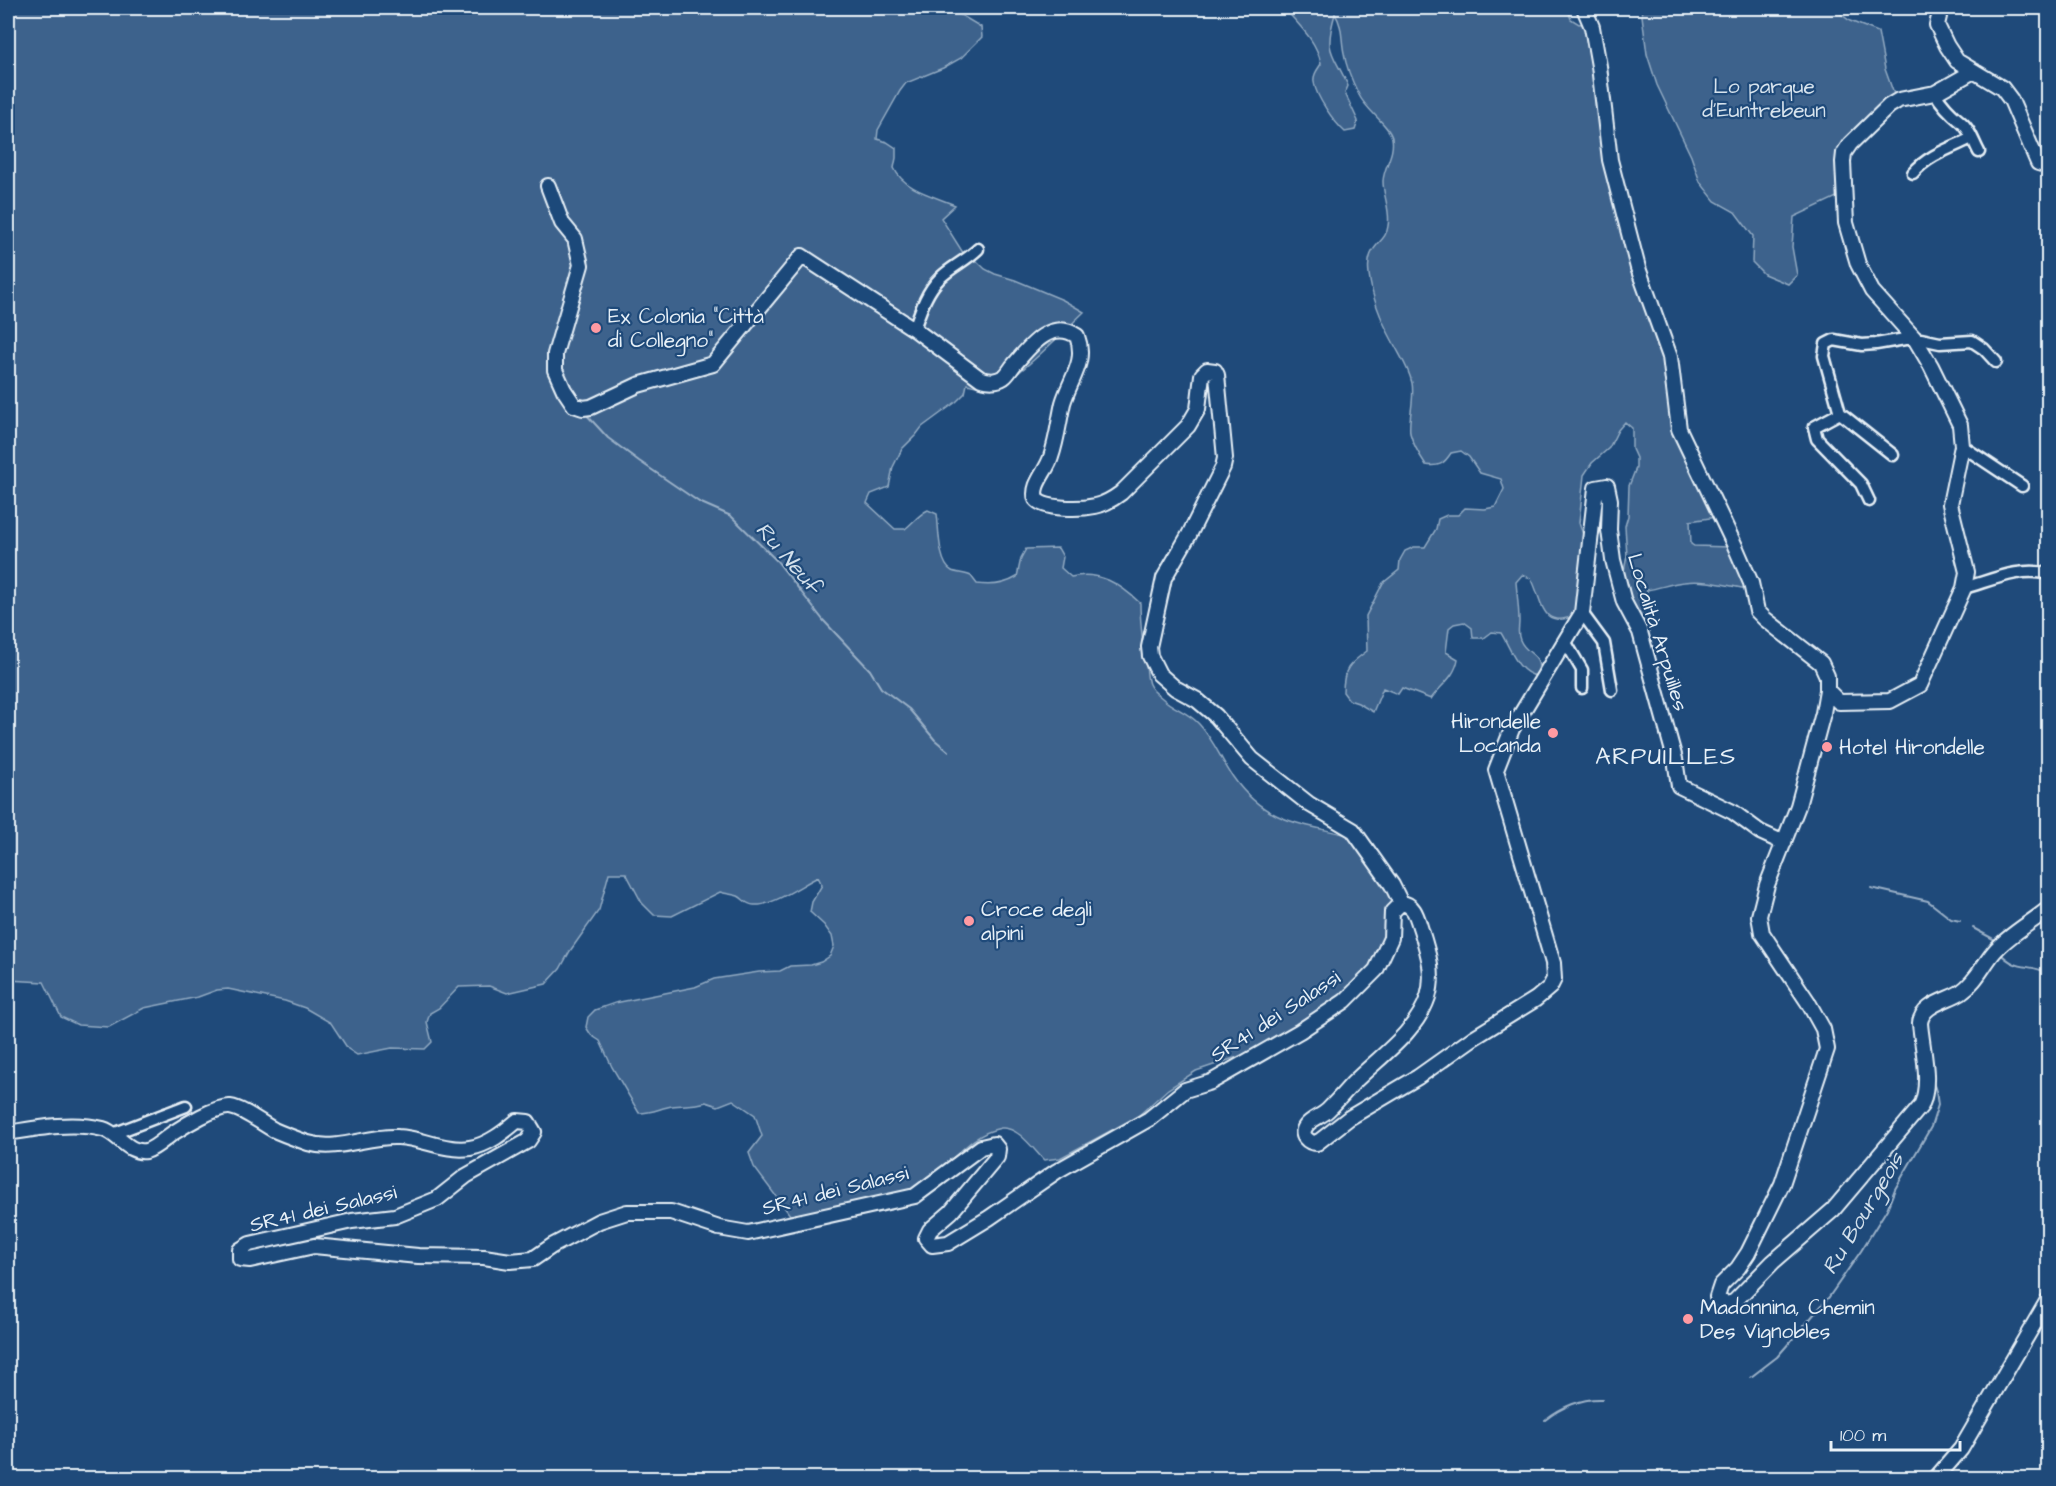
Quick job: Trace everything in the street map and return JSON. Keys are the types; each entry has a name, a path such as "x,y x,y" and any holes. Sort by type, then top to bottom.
{"street":[{"path":"1584,8 1592,27 1599,66 1610,160 1638,268 1670,357 1679,429 1739,555 1751,583 1757,610 1765,619 1821,663 1827,676 1823,713 1798,806 1767,885 1759,916 1762,933 1770,952 1808,1002 1823,1029 1827,1049 1782,1184 1748,1253 1738,1268 1718,1289 1717,1297 1721,1302 1729,1304 1735,1301 1773,1262 1833,1210 1921,1106 1926,1094 1921,1016 1926,1009 1963,991 1976,979 1996,950 2049,909"},
{"path":"1941,8 1937,25 1957,61 2002,88 2011,100 2038,164 2049,166"},
{"path":"1827,690 1839,702 1890,701 1920,686 1964,588 1967,572 1950,504 1962,446 1962,433 1955,412 1915,339 1872,291 1858,264 1846,223 1843,162 1844,153 1850,144 1889,106 1899,100 1935,93 1974,71"},
{"path":"1935,93 1941,104 1956,120 1961,122 1979,152"},
{"path":"1913,173 1936,154 1972,138"},
{"path":"548,186 562,223 575,239 581,265 555,354 555,370 574,405 583,408 591,407 638,385 713,364 802,256 914,329 981,379 992,381 1004,377 1039,339 1055,330 1068,330 1077,336 1081,356 1079,366 1064,400 1051,457 1034,492 1038,502 1045,506 1071,508 1097,506 1121,493 1188,426 1198,409 1202,375 1205,371 1210,370 1216,373 1225,458 1189,535 1164,578 1149,647 1150,656 1159,674 1216,716 1252,759 1309,804 1353,830 1392,885 1401,903"},
{"path":"914,329 924,302 940,278 966,261 978,249"},
{"path":"1893,455 1840,413 1824,356 1826,344 1834,340 1862,345 1905,339 1940,343 1972,341 1984,349 1996,362"},
{"path":"1840,413 1814,427 1817,439 1861,484 1869,501"},
{"path":"1962,446 2022,486"},
{"name":"Località Arpuilles","path":"1401,903 1411,906 1417,916 1426,947 1431,972 1428,998 1416,1022 1353,1083 1327,1112 1306,1125 1303,1135 1310,1143 1320,1142 1349,1118 1419,1077 1473,1038 1536,999 1550,987 1554,979 1553,963 1496,771 1515,724 1582,613 1596,488 1607,486 1610,500 1609,530 1613,560 1624,602 1640,632 1675,759 1679,786 1733,812 1760,832 1784,843"},
{"path":"1964,588 2025,571 2049,574"},
{"path":"1582,613 1604,643 1612,690"},
{"path":"1565,641 1582,670 1582,688"},
{"name":"SR41 dei Salassi","path":"8,1133 70,1126 102,1129 136,1150 143,1151 152,1149 173,1133 215,1108 224,1107 233,1107 275,1131 311,1144 344,1146 398,1137 441,1146 470,1148 498,1137 517,1121 528,1122 534,1132 528,1142 466,1176 437,1199 395,1216 352,1221 250,1244 240,1250 240,1259 250,1260 314,1245 418,1256 484,1257 510,1261 533,1259 599,1221 627,1212 671,1212 719,1228 748,1233 915,1196 981,1147 994,1144 998,1149 997,1157 951,1212 930,1230 926,1238 932,1245 948,1243 1057,1171 1149,1119 1185,1090 1211,1082 1300,1031 1345,1001 1376,970 1391,938 1392,912 1401,903"},
{"path":"113,1134 186,1106"},
{"path":"1936,1479 1961,1449 2049,1300"}],"green space":[{"path":"8,8 949,8 981,27 982,37 961,58 906,83 878,130 877,139 896,148 894,168 905,182 920,191 955,205 941,218 965,256 995,274 1063,300 1084,312 1027,366 1004,383 988,388 967,384 965,393 956,402 922,427 902,449 893,467 889,487 871,494 867,503 895,529 905,529 928,510 937,514 942,554 947,567 954,572 971,576 977,584 997,584 1017,577 1021,558 1026,549 1058,548 1063,557 1061,568 1071,577 1091,575 1108,580 1125,590 1140,603 1147,678 1153,690 1199,724 1233,777 1258,804 1286,819 1352,836 1391,893 1386,940 1367,972 1334,1003 1243,1055 1196,1071 1168,1089 1138,1116 1060,1158 1044,1160 1019,1134 1007,1128 1001,1128 979,1137 933,1176 910,1190 859,1204 790,1215 754,1167 749,1153 762,1136 755,1115 733,1100 718,1106 706,1102 639,1113 612,1067 600,1041 591,1035 586,1027 588,1017 595,1010 615,1003 695,987 714,979 780,971 790,966 821,962 830,956 834,946 832,936 810,912 812,902 822,885 818,877 769,903 751,905 738,896 720,892 672,916 654,915 642,903 626,873 609,873 599,910 560,969 546,984 507,993 489,986 459,987 439,1008 430,1013 427,1022 432,1042 425,1049 392,1048 357,1055 348,1049 331,1023 305,1008 285,1001 228,989 144,1008 109,1027 78,1025 61,1017 44,982 8,980"},
{"path":"1284,8 1567,8 1571,19 1579,24 1586,23 1593,53 1598,107 1668,364 1670,396 1717,517 1690,521 1691,544 1730,547 1749,589 1692,581 1647,590 1646,623 1643,631 1631,604 1623,576 1627,556 1625,526 1628,516 1629,486 1636,468 1636,458 1632,449 1632,428 1625,422 1609,448 1592,463 1584,475 1579,523 1586,543 1579,605 1574,616 1554,619 1544,610 1531,578 1522,575 1516,582 1520,640 1537,659 1539,668 1537,676 1530,674 1519,665 1501,633 1492,632 1484,638 1473,638 1472,628 1464,622 1454,624 1449,628 1446,652 1458,659 1451,676 1431,699 1402,688 1398,694 1383,688 1373,712 1349,700 1343,692 1344,678 1351,664 1367,651 1366,616 1383,583 1399,570 1400,560 1405,551 1414,547 1425,547 1436,529 1438,519 1447,515 1458,515 1465,508 1495,507 1504,489 1501,479 1480,473 1469,457 1461,451 1451,453 1441,464 1431,466 1426,465 1415,446 1410,433 1413,396 1411,378 1381,317 1372,292 1369,274 1370,257 1384,237 1388,226 1383,181 1392,149 1392,138 1387,128 1362,101 1354,85 1346,64 1341,28 1335,14 1330,46 1348,86 1345,93 1358,121 1355,130 1345,132 1326,109 1315,88 1314,77 1321,64 1316,48"},
{"name":"Lo parque d'Euntrebeun","path":"1641,8 1833,8 1850,21 1878,32 1885,69 1895,97 1851,138 1841,195 1794,217 1792,247 1797,275 1788,284 1764,274 1752,262 1753,236 1735,212 1715,201 1700,182 1691,156 1657,85 1647,54"}],"waterway":[{"name":"Ru Neuf","path":"585,413 608,438 639,461 699,502 731,516 777,561 823,620 870,670 881,688 909,709 935,740 948,751"},
{"path":"1871,888 1928,901 1951,919 1960,921"},
{"path":"1973,928 1997,941"},
{"path":"1999,952 2017,965 2048,973"},
{"name":"Ru Bourgeois","path":"1751,1377 1777,1357 1829,1297 1887,1209 1895,1189 1931,1127 1938,1105 1932,1079"},
{"name":"Ru Bourgeois","path":"1545,1420 1572,1404 1602,1399"}],"place":[{"name":"Ex Colonia \"Città di Collegno\"","path":"596,328"},
{"name":"Hirondelle Locanda","path":"1553,733"},
{"name":"Hotel Hirondelle","path":"1827,747"},
{"name":"Croce degli alpini","path":"969,921"},
{"name":"Madonnina, Chemin Des Vignobles","path":"1688,1319"}],"district":[{"name":"ARPUILLES","path":"1666,756"}]}
